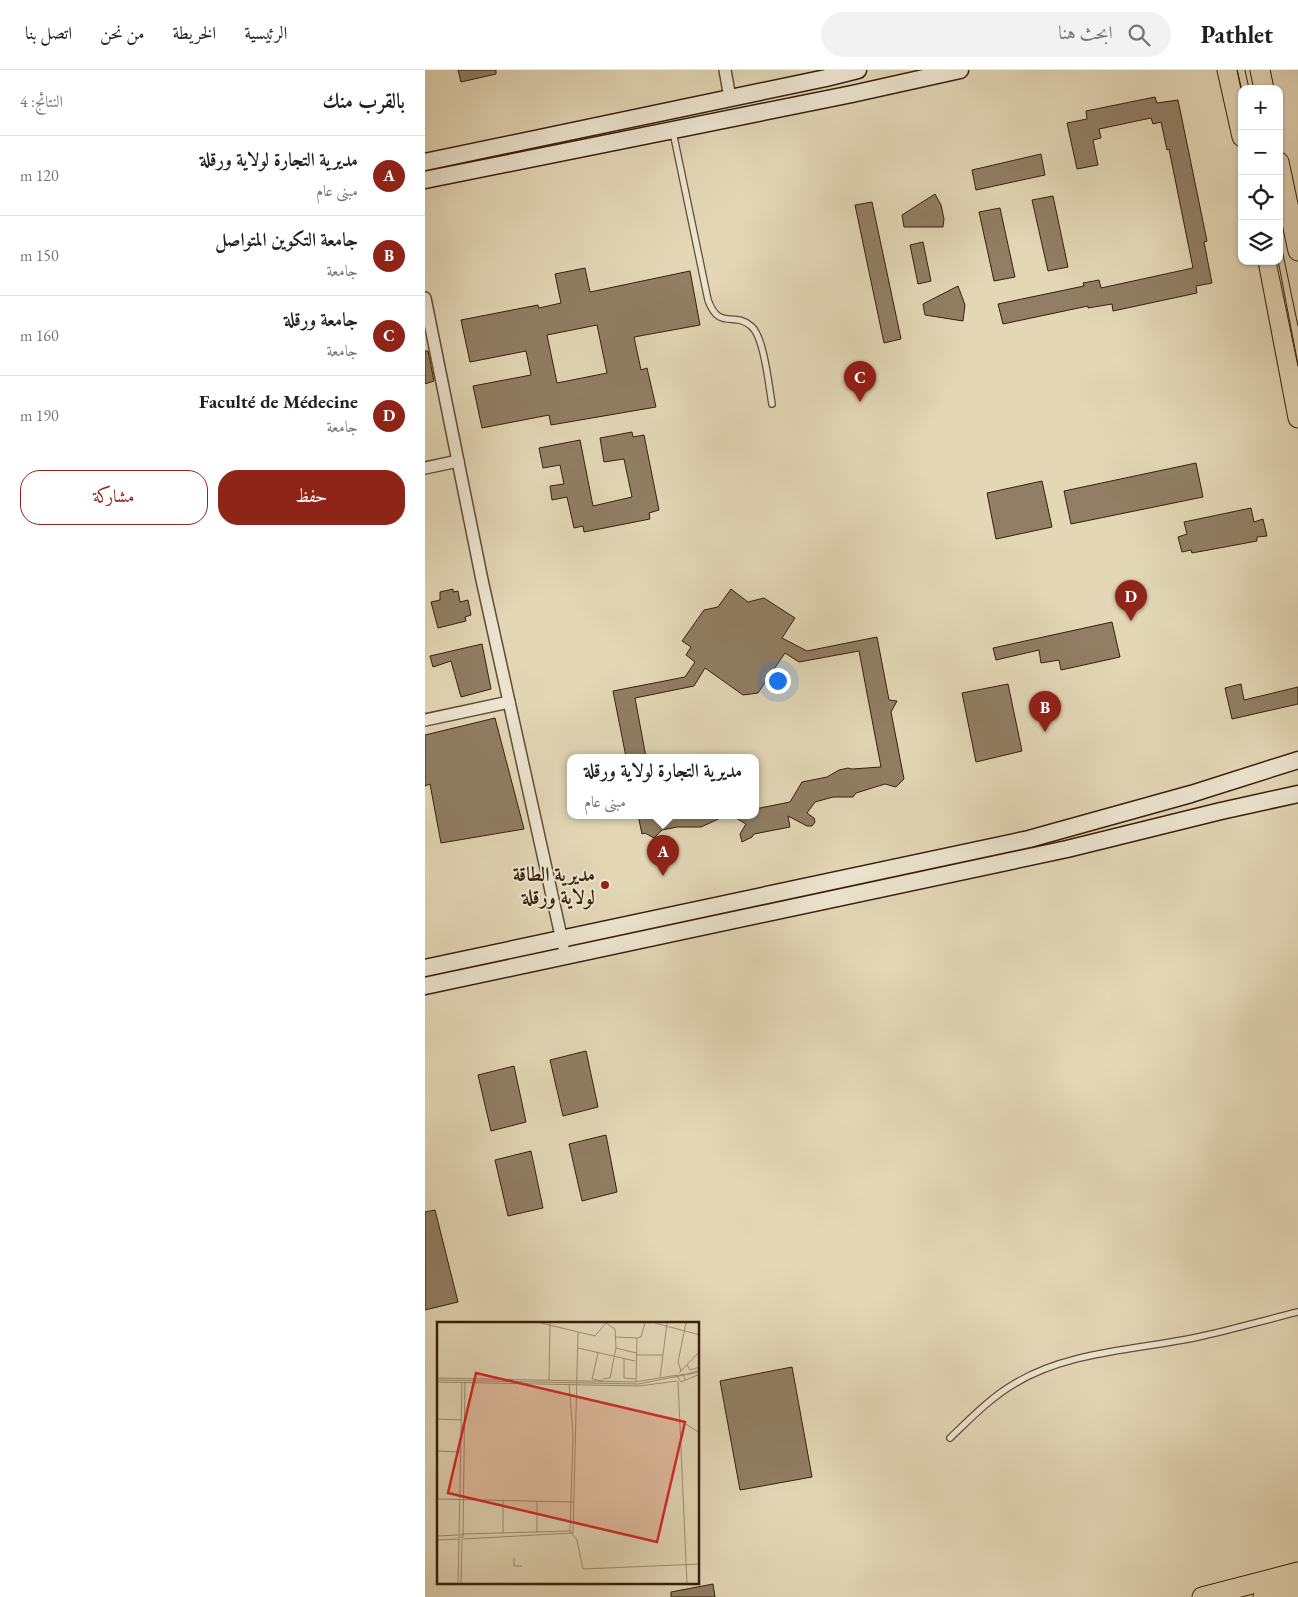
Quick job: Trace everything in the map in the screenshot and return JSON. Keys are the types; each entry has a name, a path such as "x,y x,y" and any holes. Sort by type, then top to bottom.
{"main road":[{"path":"1227,70 1240,130"},
{"path":"1260,70 1263,85"},
{"path":"1282,175 1298,252"},
{"path":"1269,265 1298,418"},
{"path":"1202,1597 1298,1572"},
{"path":"1263,1597 1289,1592"}],"street":[{"path":"725,70 731,98"},
{"path":"425,162 858,70"},
{"path":"425,180 960,70"},
{"path":"787,86 790,106"},
{"path":"585,129 589,147"},
{"path":"506,145 510,163"},
{"path":"425,298 509,702 565,956"},
{"path":"425,468 458,461"},
{"path":"425,720 509,702"},
{"path":"425,968 1029,838 1191,794 1298,760"},
{"path":"425,986 1067,849 1298,794"},
{"path":"977,850 980,867"},
{"path":"858,876 862,893"}],"lane":[{"path":"673,130 708,300 712,311 717,316 745,322 759,336 772,404"},
{"path":"950,1438 989,1401 1014,1384 1039,1371 1088,1356 1198,1337 1298,1312"}],"building":[{"path":"458,70 496,70 496,74 461,82"},
{"path":"1155,97 1157,103 1178,100 1207,241 1204,242 1212,283 1196,286 1197,293 1113,311 1112,304 1088,308 1088,306 1003,324 998,304 1084,286 1083,283 1099,280 1101,288 1193,268 1169,149 1167,150 1161,122 1153,124 1151,118 1099,129 1101,138 1093,140 1098,165 1077,169 1067,123 1087,119 1086,111"},
{"path":"1041,154 1045,175 976,190 972,170"},
{"path":"935,194 941,205 944,219 943,227 904,227 902,215"},
{"path":"1053,196 1068,267 1048,271 1032,200"},
{"path":"872,202 901,339 884,343 855,205"},
{"path":"1000,208 1015,277 994,281 979,212"},
{"path":"923,242 931,281 918,284 910,245"},
{"path":"585,268 590,292 690,271 700,325 634,337 641,370 647,368 656,407 551,425 549,415 482,428 473,386 531,375 526,351 470,362 461,320 538,305 539,308 561,303 555,274","holes":["597,325 607,373 557,383 547,335"]},
{"path":"958,286 965,305 963,321 925,315 923,304"},
{"path":"425,351 428,351 434,381 425,384"},
{"path":"632,432 633,437 644,435 659,510 649,513 650,519 584,532 583,526 574,528 567,497 552,500 550,486 564,484 560,465 543,468 539,448 580,440 593,506 632,497 624,459 604,462 600,438"},
{"path":"1196,463 1203,497 1071,524 1064,491"},
{"path":"1042,481 1052,527 996,539 987,493"},
{"path":"1251,508 1254,522 1263,519 1267,536 1257,537 1257,541 1192,553 1191,550 1182,552 1178,537 1187,534 1184,522"},
{"path":"453,589 453,592 458,591 460,602 468,600 471,615 465,617 466,621 438,628 431,602 440,600 440,592"},
{"path":"731,589 748,602 764,598 795,618 782,638 807,651 877,637 889,700 897,701 891,712 904,779 896,787 885,784 856,793 853,797 833,797 815,802 807,813 814,818 815,822 812,826 807,826 788,816 790,827 754,834 742,842 740,834 746,824 738,819 759,819 759,808 790,802 802,782 827,777 839,770 848,768 881,767 859,651 799,662 785,653 758,693 743,695 705,668 694,686 635,698 645,754 625,754 613,691 685,677 695,662 686,655 691,647 682,641 704,610 718,607"},
{"path":"1112,622 1120,657 1061,670 1059,660 1041,663 1039,650 996,660 993,648"},
{"path":"482,644 491,689 461,697 451,661 433,667 430,656"},
{"path":"1008,684 1022,751 976,762 962,693"},
{"path":"1241,684 1244,700 1298,687 1298,704 1232,719 1225,688"},
{"path":"495,718 524,829 441,843 430,784 425,786 425,735"},
{"path":"639,819 718,819 701,827 677,827 662,830 654,838 645,833 642,834"},
{"path":"586,1051 598,1107 563,1116 550,1060"},
{"path":"514,1066 526,1122 491,1131 478,1075"},
{"path":"606,1135 617,1192 582,1201 569,1144"},
{"path":"531,1151 543,1208 508,1216 495,1160"},
{"path":"435,1210 458,1302 425,1310 425,1212"},
{"path":"792,1367 812,1477 740,1490 720,1381"},
{"path":"713,1584 715,1597 671,1597 671,1592"}],"tram line":[{"path":"1237,70 1240,85"},
{"path":"1245,70 1248,85"},
{"path":"1283,254 1298,326"},
{"path":"1277,265 1298,366"}],"place":[{"name":"جامعة ورقلة","path":"860,402"},
{"name":"Faculté de Médecine","path":"1131,621"},
{"name":"جامعة التكوين المتواصل","path":"1045,732"},
{"name":"مديرية التجارة لولاية ورقلة","path":"663,876"},
{"name":"مديرية الطاقة لولاية ورقلة","path":"605,885"}]}
